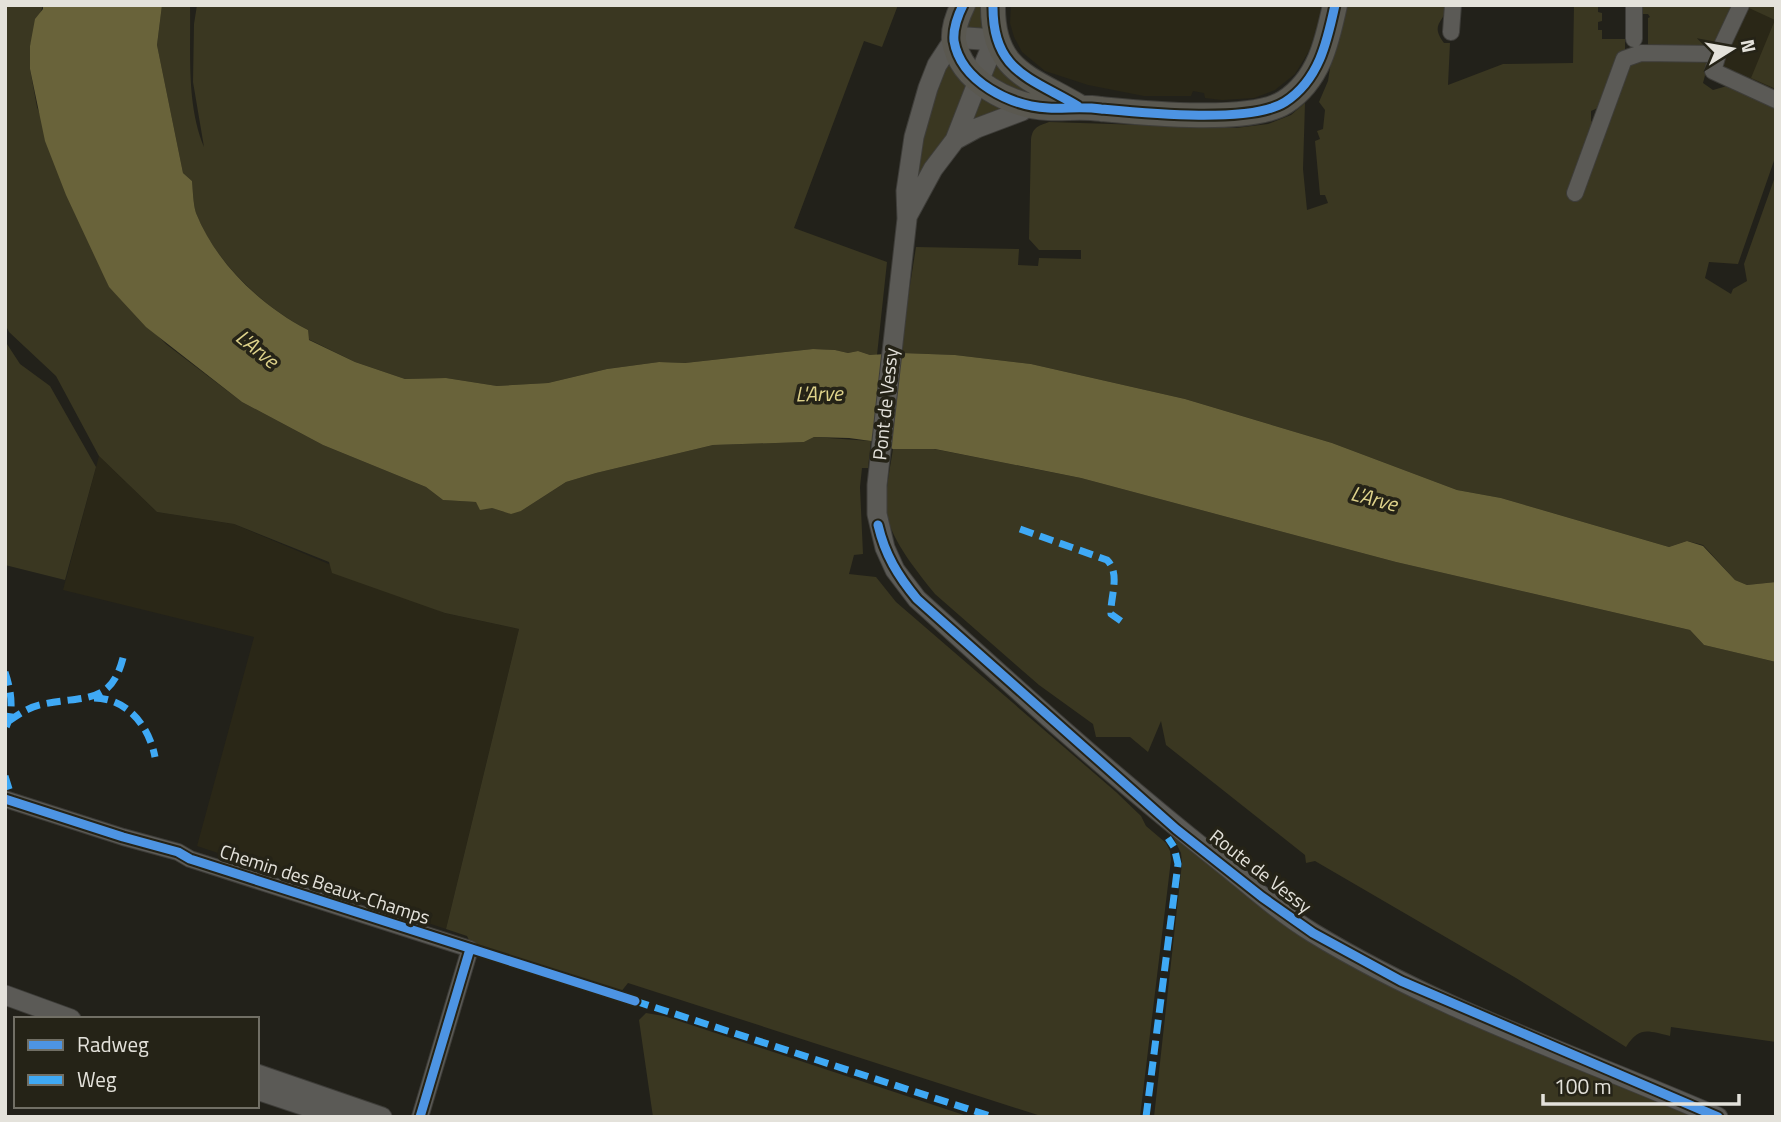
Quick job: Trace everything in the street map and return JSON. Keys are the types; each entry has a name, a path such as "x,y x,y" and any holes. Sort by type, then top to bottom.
{"main road":[{"path":"963,5 954,39 959,55 978,81 998,93 1030,105 1049,108 1078,106 1219,115 1249,114 1274,107 1297,92 1316,68 1327,40 1335,5"},
{"path":"978,81 995,40 993,5"},
{"path":"954,39 995,40"},
{"path":"995,40 1018,72 1078,106"}],"street":[{"path":"1451,32 1453,5"},
{"path":"1634,5 1634,39"},
{"path":"1741,5 1713,71 1776,100"},
{"path":"907,219 906,191 914,137 937,65 954,39"},
{"path":"1575,193 1624,59 1641,53 1718,54"},
{"path":"907,219 933,169 955,141 978,81"},
{"path":"955,141 1030,105"},
{"name":"Pont de Vessy","path":"877,485 907,219"},
{"name":"Route de Vessy","path":"877,485 878,525 885,548 895,570 917,599 1176,829 1262,897 1313,933 1401,981 1718,1117"},
{"name":"Chemin des Beaux-Champs","path":"5,799 178,852 190,859 470,949 420,1117"},
{"path":"5,995 66,1017"},
{"path":"259,1075 382,1117"},
{"path":"259,1091 338,1117"}],"shaded area":[{"path":"5,5 43,5 30,46 30,69 37,107 109,287 166,344 242,402 323,445 426,487 443,500 476,502 504,512 521,511 566,482 713,445 804,442 814,437 871,441 868,468 862,468 860,487 863,554 854,555 849,574 876,577 896,602 1116,792 1141,816 1146,826 1166,843 1170,851 1140,1117 1044,1117 628,983 620,993 472,946 467,936 446,929 519,629 445,613 332,573 329,562 234,524 157,512 99,456 56,376 9,332 5,324"},
{"path":"162,5 190,5 192,95 204,147 193,82 197,5 898,5 882,47 864,41 794,228 887,262 877,355 858,351 848,353 813,349 685,363 659,362 607,369 548,383 497,386 446,378 405,379 355,362 308,339 308,330 274,308 242,281 215,249 196,213 192,181 183,173 157,45"},
{"path":"972,5 984,5 985,28 965,29"},
{"path":"1011,5 1321,5 1319,22 1309,51 1295,74 1275,90 1254,98 1222,100 1205,98 1204,93 1193,91 1191,96 1144,96 1088,85 1045,71 1022,52 1014,37 1010,23"},
{"path":"1346,5 1447,5 1438,31 1444,43 1450,43 1448,85 1503,64 1573,63 1574,5 1598,5 1598,12 1602,13 1598,30 1602,30 1602,39 1625,39 1625,50 1621,51 1600,107 1591,111 1591,121 1595,125 1622,71 1634,59 1700,58 1708,64 1703,83 1713,90 1727,86 1776,106 1776,155 1738,264 1709,262 1705,278 1731,294 1733,289 1747,281 1744,264 1776,174 1776,582 1747,585 1735,580 1703,545 1687,541 1669,547 1501,498 1457,490 1332,443 1185,399 1031,364 955,355 902,353 916,247 1019,249 1018,265 1038,266 1039,258 1081,259 1081,250 1039,250 1029,239 1031,139 1037,127 1049,122 1236,128 1268,124 1291,115 1305,103 1303,169 1307,210 1328,203 1325,195 1320,195 1315,141 1320,139 1317,131 1323,129 1325,110 1319,102 1328,81"},
{"path":"1642,5 1732,5 1710,47 1648,48 1650,17 1648,14 1642,14"},
{"path":"1747,5 1776,5 1776,93 1717,67"},
{"path":"1751,5 1776,5 1776,89 1751,78 1775,20 1749,8"},
{"path":"997,54 1022,82 1025,96 991,79"},
{"path":"950,62 970,86 957,124 914,190 921,136 945,66"},
{"path":"980,92 1012,109 967,128"},
{"path":"5,341 20,364 50,386 96,467 65,580 5,565"},
{"path":"893,449 934,449 1081,478 1396,562 1690,630 1704,645 1776,662 1776,1042 1671,1027 1670,1036 1640,1033 1626,1047 1516,978 1315,861 1306,863 1305,855 1166,745 1161,721 1148,752 1130,737 1096,737 1093,724 1039,685 935,594 914,567 894,535 887,515 887,490"},
{"path":"99,456 157,512 234,524 445,613 519,629 446,929 197,846 254,637 63,590"},
{"path":"1173,837 1205,858 1255,901 1701,1117 1154,1117 1182,863 1181,853"},
{"path":"646,1013 664,1016 970,1117 653,1117 639,1020"}],"water":[{"name":"L'Arve","path":"43,5 162,5 157,45 183,173 192,181 196,213 205,231 228,266 257,296 308,330 309,340 355,362 405,379 446,378 497,386 548,383 607,369 659,362 685,363 813,349 848,353 858,351 870,355 955,355 1031,364 1185,399 1332,443 1457,490 1501,498 1669,547 1687,541 1703,546 1735,580 1747,585 1776,582 1776,662 1704,645 1690,630 1396,562 1081,478 935,449 893,449 871,441 849,438 814,437 804,442 713,445 566,482 521,511 511,514 492,508 480,510 476,502 443,500 426,487 323,445 242,402 146,327 109,287 66,195 45,141 30,69 30,46 35,19"}],"marked path":[{"path":"1020,529 1107,560 1114,579 1111,614 1121,621"},
{"path":"9,721 35,706 85,698 104,690 119,671 124,654"},
{"path":"5,672 11,701 5,729"},
{"path":"94,698 117,703 135,716 148,735 155,757"},
{"path":"5,776 13,802"},
{"path":"1146,1117 1178,864 1174,847 1168,838"},
{"path":"635,1001 993,1117"}],"cycle path":[{"path":"963,5 954,32 959,56 977,80 1004,97 1048,108 1196,115 1248,113 1269,109 1297,93 1320,59 1335,5"},
{"path":"993,5 994,27 999,45 1007,58 1029,79 1078,106"},
{"path":"878,525 893,565 917,599 1176,829 1262,897 1313,933 1401,981 1718,1117"},
{"path":"5,799 178,852 190,859 635,1001"},
{"path":"420,1117 470,949"}]}
